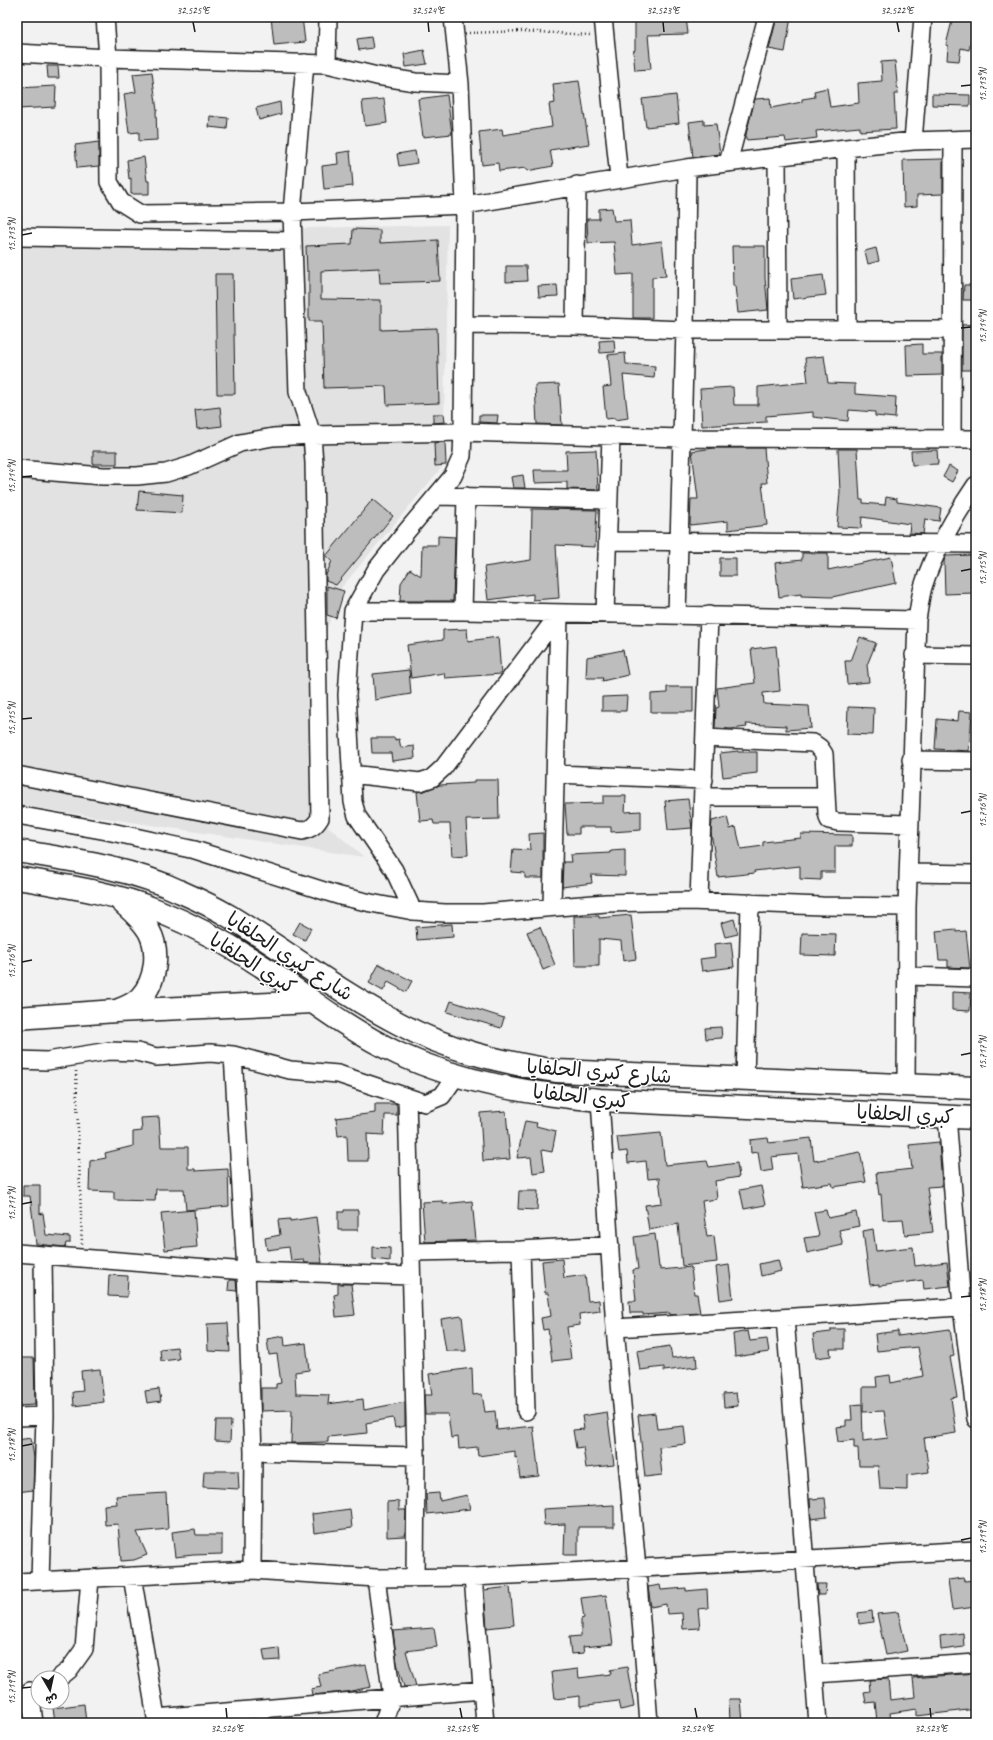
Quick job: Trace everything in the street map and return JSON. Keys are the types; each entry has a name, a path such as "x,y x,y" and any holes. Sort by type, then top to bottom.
{"main road":[{"name":"شارع كبري الحلفايا","path":"17,851 138,875 180,891 228,915 339,989 398,1024 444,1044 513,1064 556,1071 976,1088"},
{"name":"كبري الحلفايا","path":"17,878 115,895 156,910 218,939 357,1031 399,1054 456,1076 508,1088 559,1096 600,1100 976,1118"},
{"path":"115,895 150,931 154,947 155,962 152,977 147,989 140,999 131,1005 116,1011"},
{"path":"17,1018 116,1011 313,1002"}],"street":[{"path":"106,17 108,58 109,182 121,202 140,214 292,212 465,205 619,178 777,156 913,141 976,139"},
{"path":"328,17 328,64"},
{"path":"603,17 619,178"},
{"path":"728,163 767,17"},
{"path":"913,141 923,17"},
{"path":"413,911 394,870 358,816 353,802 347,695 353,611 376,570 453,476 462,456 465,205 460,84 454,25"},
{"path":"17,53 108,58 328,64 400,80 460,84"},
{"path":"17,775 302,831 310,829 316,824 321,812 314,471 312,435 298,392 292,212 305,63"},
{"path":"952,439 953,140"},
{"path":"846,148 847,330"},
{"path":"777,156 778,330"},
{"path":"677,615 685,330 687,168"},
{"path":"575,326 577,185"},
{"path":"17,237 293,241"},
{"path":"464,325 575,326 685,330 952,330"},
{"path":"17,469 103,476 137,476 166,473 189,466 240,443 273,437 312,435 463,432 682,438 976,439"},
{"path":"605,614 610,436"},
{"path":"906,1085 907,907 914,656 917,620 923,588 941,543 976,485"},
{"path":"436,496 609,500"},
{"path":"463,611 466,496"},
{"path":"607,541 976,544"},
{"path":"353,611 463,611 917,620"},
{"path":"351,774 420,782 432,778 443,768 559,614"},
{"path":"552,907 559,614"},
{"path":"700,901 709,615"},
{"path":"914,656 976,656"},
{"path":"705,738 813,743 820,748 824,754 827,813 830,820 838,822 909,824"},
{"path":"911,760 976,762"},
{"path":"556,774 703,789 826,797"},
{"path":"18,816 107,831 195,850 340,896 413,911 445,914 483,913 606,903 700,901 907,907"},
{"path":"908,873 976,874"},
{"path":"745,1079 750,903"},
{"path":"907,976 976,978"},
{"path":"17,1060 47,1060 109,1051 137,1052 156,1057 210,1053 233,1055 290,1070 338,1074 425,1103 442,1096 456,1076"},
{"path":"233,1055 246,1271 253,1452 252,1570"},
{"path":"407,1097 416,1456 415,1578"},
{"path":"600,1100 615,1328 637,1569 649,1723"},
{"path":"947,1116 969,1307 976,1419"},
{"path":"412,1252 521,1250 610,1245"},
{"path":"521,1250 526,1411"},
{"path":"17,1253 246,1271 412,1276"},
{"path":"40,1581 45,1416 43,1255"},
{"path":"615,1328 969,1307"},
{"path":"784,1318 818,1723"},
{"path":"17,1417 45,1416"},
{"path":"253,1452 416,1456"},
{"path":"17,1582 252,1570 376,1578 473,1577 976,1550"},
{"path":"132,1576 156,1720 482,1690"},
{"path":"473,1577 485,1723"},
{"path":"376,1578 392,1698 383,1723"},
{"path":"69,1670 84,1649 90,1579"},
{"path":"814,1674 976,1662"},
{"path":"28,1690 34,1723"}],"path":[{"path":"454,25 604,36"},
{"path":"76,1056 83,1259"}],"shaded area":[{"path":"448,225 443,466 341,588 324,637 323,822 364,857 17,805 17,234"}],"building":[{"path":"271,17 302,17 305,42 274,45"},
{"path":"635,17 686,17 688,34 648,35 651,69 635,70 633,51 635,50"},
{"path":"777,17 791,17 785,52 769,49"},
{"path":"953,17 968,17 976,19 969,50 961,48 959,61 947,60 948,46 946,45"},
{"path":"371,37 373,48 359,50 357,39"},
{"path":"424,50 427,64 406,67 404,54"},
{"path":"895,61 898,94 894,94 896,129 860,131 860,127 816,131 817,138 786,142 785,137 746,140 746,134 755,99 770,98 771,108 802,102 802,99 815,97 814,91 827,88 830,107 859,103 858,83 882,81 881,62"},
{"path":"47,66 58,66 59,78 48,78"},
{"path":"152,72 157,111 157,140 139,141 139,132 129,133 124,94 136,92 133,74"},
{"path":"579,81 589,144 550,150 553,166 527,171 526,168 499,171 498,163 482,165 479,132 502,129 503,135 552,127 549,104 555,103 553,84"},
{"path":"56,86 55,107 17,109 17,88"},
{"path":"932,94 970,95 970,106 932,105"},
{"path":"447,95 452,134 423,137 418,99"},
{"path":"676,95 679,123 646,127 642,99"},
{"path":"384,99 387,123 365,126 362,101"},
{"path":"280,102 281,114 259,120 256,108"},
{"path":"210,116 228,118 227,129 209,127"},
{"path":"704,120 704,125 716,124 720,154 693,157 689,122"},
{"path":"99,142 99,166 77,168 75,145"},
{"path":"350,151 353,186 324,189 322,166 338,164 337,153"},
{"path":"415,151 417,163 399,166 397,154"},
{"path":"144,157 147,181 149,181 149,194 131,194 131,178 129,179 127,160"},
{"path":"943,159 943,194 917,195 917,206 904,207 903,160"},
{"path":"612,208 614,221 630,220 632,245 662,241 666,276 652,277 652,318 633,318 633,274 617,275 614,242 588,243 587,219 599,219 599,209"},
{"path":"353,229 380,230 380,243 438,240 440,281 380,283 379,268 321,271 321,299 381,300 381,330 437,328 439,403 387,405 386,386 324,388 322,321 309,321 309,271 307,272 306,246 352,244"},
{"path":"732,246 765,246 765,278 768,310 738,313 735,286 733,286"},
{"path":"876,248 879,261 868,264 865,251"},
{"path":"506,266 526,266 527,281 506,282"},
{"path":"215,274 233,274 235,394 217,394"},
{"path":"823,275 826,295 793,299 791,279"},
{"path":"557,285 558,296 539,297 538,286"},
{"path":"964,285 976,285 975,300 963,300"},
{"path":"976,324 976,370 962,370 962,325"},
{"path":"614,340 615,352 600,353 599,341"},
{"path":"922,344 922,354 942,354 942,375 907,376 906,345"},
{"path":"625,353 626,364 655,366 654,378 623,375 628,418 615,420 615,418 606,419 603,387 611,386 608,355"},
{"path":"824,356 828,383 855,384 855,394 896,397 895,418 875,416 875,412 849,410 848,421 813,417 813,412 766,416 766,422 702,426 700,389 733,387 734,405 758,405 758,387 808,382 805,358"},
{"path":"559,384 562,425 537,424 535,385"},
{"path":"220,407 222,426 197,429 195,410"},
{"path":"433,414 444,414 445,422 433,423"},
{"path":"479,415 498,415 497,423 479,422"},
{"path":"445,442 446,465 435,466 434,443"},
{"path":"714,448 764,448 767,483 762,483 767,525 728,530 728,521 690,525 691,499 698,499 692,451"},
{"path":"838,449 857,449 860,500 863,500 863,503 885,505 886,497 897,499 897,502 941,508 939,521 925,519 923,534 909,533 910,524 862,517 861,528 837,527 840,492"},
{"path":"596,450 598,490 567,489 567,482 535,483 534,470 567,470 566,451"},
{"path":"937,450 938,464 912,465 911,451"},
{"path":"93,451 117,451 117,464 93,464"},
{"path":"949,466 958,471 952,482 943,477"},
{"path":"523,475 525,488 513,488 511,477"},
{"path":"139,491 183,495 182,513 137,510"},
{"path":"373,499 393,516 336,585 326,581 326,575 332,561 326,556"},
{"path":"532,509 597,510 595,547 556,545 559,598 533,600 533,594 488,600 484,567 531,560"},
{"path":"438,536 455,537 453,601 400,601 401,583 410,569 421,576 422,545 438,545"},
{"path":"802,553 828,553 828,570 891,557 896,583 832,597 801,596 801,594 779,597 775,563 802,560"},
{"path":"972,555 973,593 945,594 944,561 946,556"},
{"path":"720,558 736,558 736,576 720,576"},
{"path":"327,586 344,591 336,618 327,615"},
{"path":"467,629 468,641 498,637 501,674 445,678 444,673 411,678 407,645 443,640 443,630"},
{"path":"860,637 876,643 867,665 869,682 847,684 845,661 851,661"},
{"path":"776,646 780,691 763,693 764,704 809,706 811,728 786,730 786,726 746,724 747,727 731,729 715,728 716,708 719,707 717,688 755,683 751,649"},
{"path":"623,650 628,675 602,681 603,678 586,678 587,657"},
{"path":"409,670 411,694 375,700 373,674"},
{"path":"667,687 693,687 693,712 651,712 651,694 667,693"},
{"path":"627,696 626,711 602,711 602,697"},
{"path":"848,707 874,708 873,735 847,734"},
{"path":"959,711 972,712 969,751 935,749 937,719 958,721"},
{"path":"371,738 399,739 401,748 414,746 415,758 392,761 391,753 372,753"},
{"path":"738,751 757,752 757,773 723,777 720,753"},
{"path":"474,780 498,780 499,819 466,820 468,855 452,856 450,824 434,824 433,820 420,821 417,792 440,785 474,783"},
{"path":"603,796 626,796 625,812 641,811 641,830 611,832 611,827 579,827 579,834 567,834 565,804 603,803"},
{"path":"688,799 692,828 668,830 665,801"},
{"path":"727,817 730,829 736,827 741,849 763,846 763,842 801,838 801,834 852,835 852,846 835,846 835,872 821,872 821,880 800,879 800,866 718,877 711,832 712,821"},
{"path":"543,833 543,878 525,878 525,873 511,872 513,849 530,850 529,834"},
{"path":"625,850 625,876 591,875 592,883 562,887 563,862 571,862 570,855 611,853 611,851"},
{"path":"631,915 636,959 623,961 621,941 599,939 599,966 575,966 574,916 599,916 599,918"},
{"path":"734,919 738,934 725,937 721,923"},
{"path":"300,922 311,928 305,940 293,934"},
{"path":"452,924 453,937 417,940 416,927"},
{"path":"540,927 555,965 543,970 527,932"},
{"path":"956,929 956,932 966,931 970,968 948,967 948,960 939,960 936,931"},
{"path":"802,933 836,934 835,956 801,955"},
{"path":"731,942 734,967 702,971 700,959 715,957 714,944"},
{"path":"379,964 412,981 406,992 388,982 383,991 369,983"},
{"path":"952,992 971,993 970,1011 952,1010"},
{"path":"451,1001 504,1018 501,1028 447,1012"},
{"path":"721,1027 722,1038 706,1039 705,1028"},
{"path":"375,1104 397,1104 397,1115 385,1115 384,1135 367,1134 368,1161 348,1161 347,1135 338,1136 336,1118 375,1113"},
{"path":"506,1111 510,1159 483,1161 480,1113"},
{"path":"159,1117 161,1147 188,1147 188,1169 195,1169 195,1171 228,1169 229,1206 186,1210 184,1189 156,1189 155,1201 114,1200 114,1192 89,1191 90,1161 106,1158 105,1153 133,1146 133,1132 142,1131 141,1118"},
{"path":"525,1121 537,1123 536,1126 556,1131 552,1152 542,1150 545,1171 533,1173 531,1157 517,1158"},
{"path":"661,1133 665,1165 707,1161 709,1167 737,1163 739,1177 715,1181 717,1199 702,1201 707,1237 714,1236 717,1262 682,1266 678,1224 649,1230 645,1205 662,1203 659,1178 648,1179 646,1161 628,1163 627,1151 619,1152 617,1137"},
{"path":"768,1138 769,1143 811,1138 814,1161 860,1152 866,1182 833,1187 832,1183 803,1187 798,1154 771,1157 773,1170 761,1172 758,1152 751,1153 750,1140"},
{"path":"939,1142 942,1186 927,1187 933,1232 905,1235 903,1219 883,1220 881,1194 879,1195 876,1173 912,1169 909,1145"},
{"path":"23,1185 40,1185 40,1214 43,1213 46,1235 70,1237 70,1243 66,1243 65,1247 36,1244 30,1196 23,1196"},
{"path":"761,1186 765,1205 744,1209 740,1190"},
{"path":"519,1191 538,1191 537,1210 518,1209"},
{"path":"443,1201 443,1204 472,1201 476,1240 425,1242 422,1202"},
{"path":"194,1210 197,1247 165,1250 161,1213"},
{"path":"344,1210 358,1210 358,1230 338,1230 338,1212 344,1212"},
{"path":"826,1210 828,1218 856,1212 859,1226 839,1230 843,1245 807,1253 804,1238 819,1236 814,1212"},
{"path":"316,1217 322,1263 305,1263 304,1260 291,1261 289,1247 267,1250 265,1238 280,1235 278,1220 290,1219 290,1221"},
{"path":"873,1229 876,1251 913,1247 915,1266 947,1262 950,1286 924,1289 923,1280 879,1286 879,1284 870,1285 863,1231"},
{"path":"655,1234 660,1270 691,1267 694,1294 697,1294 700,1313 643,1315 643,1313 630,1313 629,1301 636,1301 633,1270 638,1269 634,1237"},
{"path":"373,1247 390,1248 390,1261 373,1259"},
{"path":"562,1259 564,1278 585,1275 588,1301 599,1300 600,1311 579,1314 580,1325 567,1327 571,1359 552,1361 548,1329 543,1330 541,1318 551,1316 548,1293 545,1293 542,1261"},
{"path":"778,1260 781,1271 761,1276 759,1264"},
{"path":"729,1265 733,1298 720,1300 716,1267"},
{"path":"109,1275 128,1276 127,1297 108,1296"},
{"path":"229,1280 236,1280 237,1291 228,1290"},
{"path":"338,1284 351,1284 355,1315 336,1317 334,1295 338,1294"},
{"path":"462,1316 466,1351 446,1351 441,1319"},
{"path":"228,1323 230,1352 208,1351 207,1324"},
{"path":"831,1329 844,1329 844,1349 830,1349 831,1356 816,1358 813,1334 831,1332"},
{"path":"950,1329 954,1356 950,1357 957,1397 951,1398 956,1433 924,1438 929,1472 907,1475 907,1490 880,1489 878,1466 859,1466 858,1448 854,1448 854,1440 838,1442 836,1427 846,1426 846,1420 852,1420 851,1405 862,1404 863,1441 888,1438 884,1411 863,1412 863,1387 877,1387 876,1377 890,1375 891,1383 923,1376 918,1347 877,1351 875,1334 898,1331 898,1336"},
{"path":"748,1331 750,1341 767,1339 769,1352 735,1357 733,1334"},
{"path":"284,1336 285,1346 306,1343 309,1370 295,1372 296,1394 329,1395 328,1404 363,1399 364,1410 405,1402 405,1426 395,1428 393,1418 366,1423 367,1433 328,1437 328,1442 291,1443 292,1410 261,1411 261,1388 276,1388 276,1384 281,1383 277,1354 269,1355 267,1339"},
{"path":"670,1346 672,1358 696,1355 697,1367 664,1371 664,1367 640,1370 637,1351"},
{"path":"177,1347 179,1359 161,1361 160,1349"},
{"path":"17,1358 34,1358 35,1405 17,1406"},
{"path":"472,1368 473,1395 482,1394 485,1412 495,1411 497,1430 533,1426 539,1476 520,1478 517,1457 515,1458 515,1451 478,1456 477,1447 459,1449 458,1437 451,1438 448,1414 425,1414 424,1395 432,1395 429,1374"},
{"path":"100,1369 104,1402 74,1406 73,1392 83,1391 81,1371"},
{"path":"159,1389 161,1401 147,1403 145,1391"},
{"path":"736,1393 738,1406 724,1407 723,1394"},
{"path":"607,1412 614,1465 586,1468 583,1447 576,1448 573,1430 584,1429 582,1416"},
{"path":"655,1413 657,1429 684,1426 686,1444 659,1447 662,1475 645,1477 638,1415"},
{"path":"216,1421 231,1421 230,1442 215,1441"},
{"path":"31,1438 34,1458 33,1490 17,1492 17,1440"},
{"path":"204,1471 238,1471 239,1489 203,1487"},
{"path":"166,1493 168,1529 137,1532 147,1555 134,1560 121,1561 118,1524 105,1525 104,1505 117,1504 116,1496"},
{"path":"439,1493 440,1501 467,1495 470,1509 427,1514 426,1494"},
{"path":"825,1498 827,1517 811,1519 810,1499"},
{"path":"399,1501 399,1510 406,1510 405,1536 387,1537 387,1502"},
{"path":"614,1505 614,1527 578,1527 578,1555 564,1555 565,1524 544,1525 543,1509"},
{"path":"350,1509 352,1528 314,1533 312,1514"},
{"path":"195,1529 196,1535 222,1535 222,1554 175,1557 172,1532"},
{"path":"963,1578 964,1581 976,1580 976,1607 952,1610 948,1580"},
{"path":"817,1584 826,1584 825,1595 818,1595"},
{"path":"660,1585 661,1590 686,1588 686,1591 707,1589 708,1608 698,1609 700,1628 683,1629 682,1613 667,1614 666,1604 651,1607 648,1587"},
{"path":"510,1587 514,1625 487,1628 484,1590"},
{"path":"606,1595 613,1644 583,1647 584,1653 571,1654 569,1637 581,1636 581,1619 584,1618 581,1598"},
{"path":"872,1611 873,1622 859,1624 858,1613"},
{"path":"898,1612 907,1651 886,1655 877,1614"},
{"path":"434,1628 437,1647 406,1651 416,1686 404,1687 397,1663 393,1631"},
{"path":"963,1633 964,1647 941,1650 940,1636"},
{"path":"279,1648 280,1660 265,1661 263,1650"},
{"path":"366,1665 371,1687 346,1692 312,1695 311,1689 321,1687 318,1674"},
{"path":"627,1667 634,1707 620,1710 618,1701 580,1706 580,1696 555,1699 552,1672 578,1669 579,1678 611,1674 610,1670"},
{"path":"976,1673 976,1709 917,1716 917,1709 890,1713 891,1721 877,1722 875,1702 866,1703 864,1692 870,1691 869,1680 888,1679 890,1700 915,1697 913,1678"},
{"path":"729,1699 741,1699 743,1723 730,1723"},
{"path":"84,1704 86,1723 55,1723 53,1710 70,1710 70,1706"}]}
